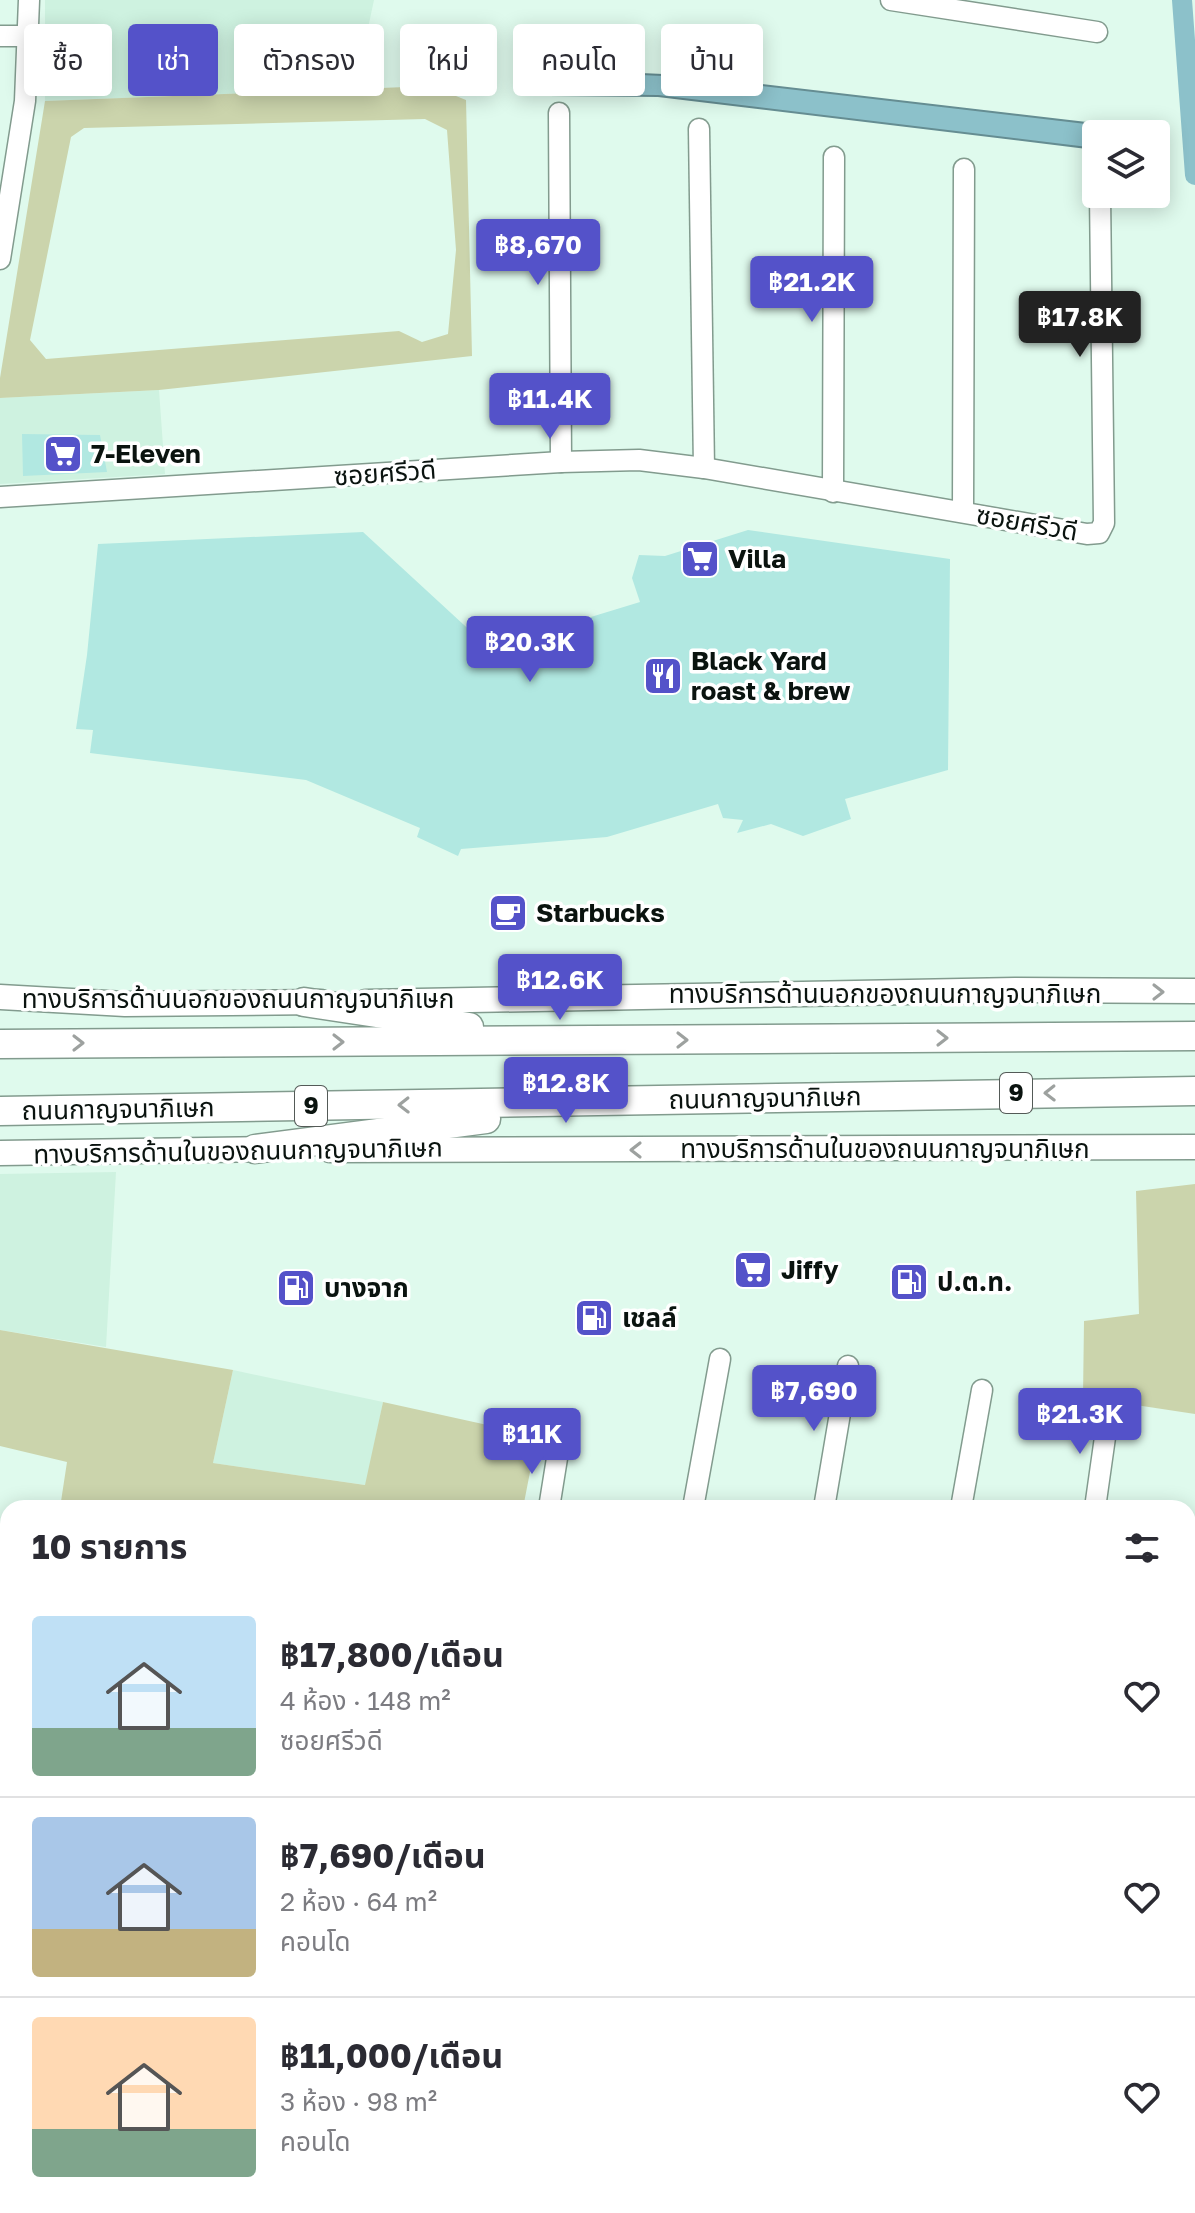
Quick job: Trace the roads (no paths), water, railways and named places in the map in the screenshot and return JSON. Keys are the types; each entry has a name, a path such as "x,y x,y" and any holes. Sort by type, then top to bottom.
{"highway":[{"path":"304,1002 556,1040"},
{"name":"9","path":"0,1044 1195,1036"},
{"name":"ถนนกาญจนาภิเษก","path":"0,1111 1195,1091"},
{"path":"255,1149 622,1101"}],"main road":[{"name":"ทางบริการด้านนอกของถนนกาญจนาภิเษก","path":"0,997 125,1004 1015,990 1195,991"},
{"path":"0,1015 125,1004"},
{"path":"0,1145 88,1151"},
{"name":"ทางบริการด้านในของถนนกาญจนาภิเษก","path":"0,1153 255,1149 1195,1147"}],"street":[{"path":"28,24 29,0"},
{"path":"891,0 1097,32"},
{"path":"0,36 24,36"},
{"path":"0,259 25,96"},
{"path":"559,113 561,462"},
{"path":"699,129 704,468"},
{"path":"833,492 834,157"},
{"path":"963,512 964,169"},
{"name":"ซอยศรีวดี","path":"0,497 561,462 639,460 704,468 1087,534 1099,533 1104,523 1100,208"},
{"path":"694,1500 720,1359"},
{"path":"825,1500 848,1366"},
{"path":"962,1500 982,1390"},
{"path":"1096,1500 1109,1409"},
{"path":"550,1500 558,1452"}],"water":[{"path":"645,74 661,75 661,96 763,96 763,85 1082,123 1082,147 645,96"}],"waterway":[{"path":"1182,0 1195,175"}],"place":[{"name":"7-Eleven","path":"63,454"},
{"name":"Villa","path":"700,559"},
{"name":"Black Yard roast & brew","path":"663,676"},
{"name":"Starbucks","path":"508,913"},
{"name":"Jiffy","path":"753,1270"},
{"name":"ป.ต.ท.","path":"909,1282"},
{"name":"บางจาก","path":"296,1288"},
{"name":"เชลล์","path":"594,1318"}]}
